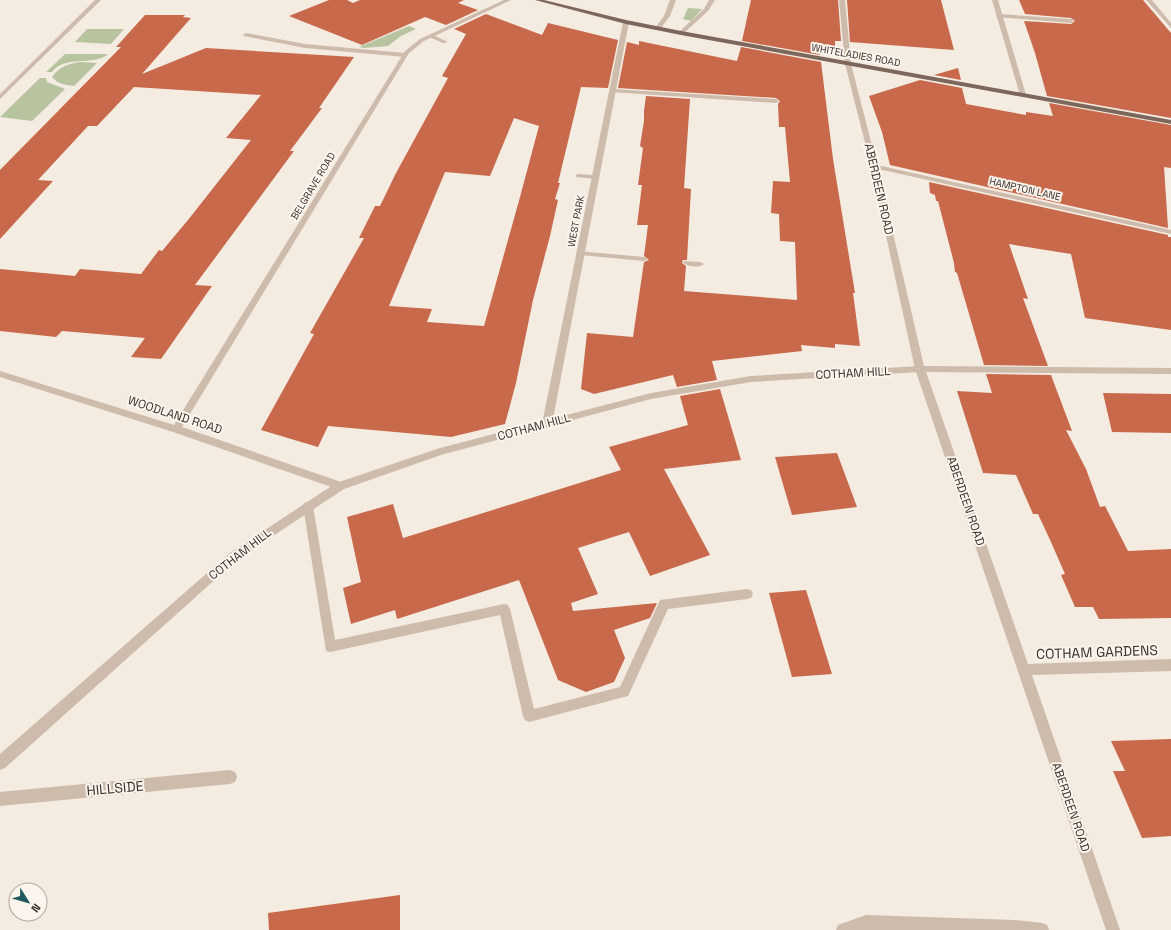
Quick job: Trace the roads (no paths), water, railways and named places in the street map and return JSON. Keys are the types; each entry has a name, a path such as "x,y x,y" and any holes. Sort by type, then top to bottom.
{"main road":[{"name":"WHITELADIES ROAD","path":"538,0 626,22 681,33 1171,122"}],"street":[{"path":"0,97 98,0"},
{"name":"BELGRAVE ROAD","path":"176,429 405,55 422,40 508,0"},
{"path":"658,28 667,16 673,0"},
{"name":"ABERDEEN ROAD","path":"842,0 848,64 874,166 920,369 1113,930"},
{"path":"995,0 1023,95"},
{"path":"1149,0 1171,26"},
{"path":"681,33 706,10 709,2"},
{"path":"999,16 1071,21"},
{"name":"WEST PARK","path":"547,424 626,22"},
{"path":"246,35 309,46 405,55"},
{"path":"431,36 445,42"},
{"path":"612,91 776,101"},
{"name":"HAMPTON LANE","path":"874,166 1171,232"},
{"path":"578,176 595,177"},
{"path":"580,253 644,259"},
{"path":"686,263 700,264"},
{"name":"COTHAM HILL","path":"0,763 234,556 340,486 440,452 651,396 751,378 920,369 1171,371"},
{"name":"WOODLAND ROAD","path":"0,374 176,429 340,486"},
{"path":"308,506 330,647 504,609 529,716 624,692 664,604 747,594"},
{"name":"COTHAM GARDENS","path":"1024,670 1171,665"},
{"name":"HILLSIDE","path":"0,799 230,777"},
{"path":"843,930 866,922 1015,927 1042,930"}]}
